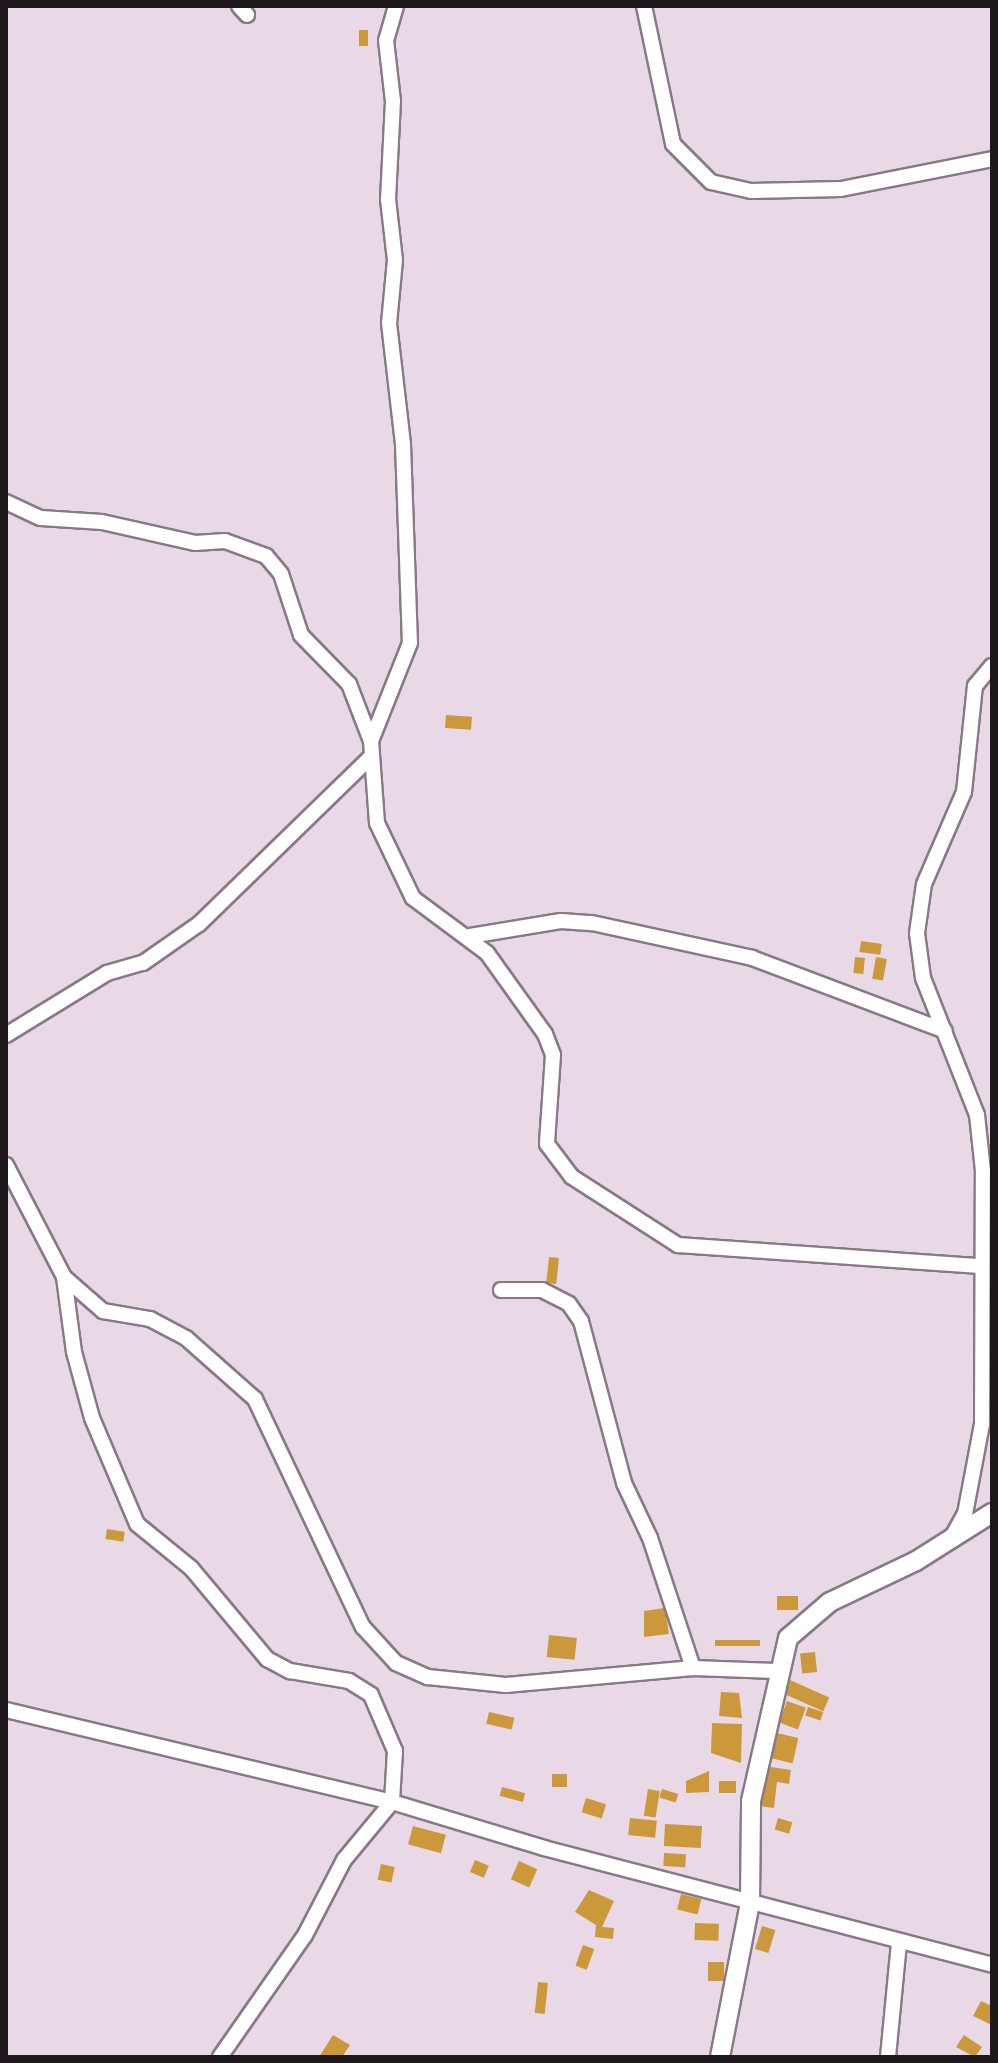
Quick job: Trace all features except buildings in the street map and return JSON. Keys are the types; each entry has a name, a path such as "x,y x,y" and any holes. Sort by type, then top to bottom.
{"street":[{"path":"371,741 410,643 403,444 389,323 395,260 388,199 393,101 386,40 396,6"},
{"path":"644,6 673,144 711,182 751,191 841,189 992,159"},
{"path":"6,502 41,518 102,522 195,543 225,541 266,556 281,574 301,635 349,684 371,741 377,823 413,898 470,936 545,1034 553,1055 547,1108 552,1158 657,1234 701,1249 980,1266"},
{"path":"952,1537 965,1514 982,1424 980,1266 983,1171 977,1115 923,978 917,933 924,884 964,792 975,686 992,666"},
{"path":"6,1035 107,973 143,963 199,924 371,757"},
{"path":"470,936 561,921 592,923 752,958 945,1031"},
{"path":"6,1165 64,1277 74,1352 92,1418 116,1486 137,1524 191,1568 267,1659 290,1671 349,1681 371,1695 395,1751 392,1802 344,1860 305,1935 220,2057"},
{"path":"64,1277 103,1311 150,1319 186,1338 255,1399 363,1627 396,1663 428,1677 506,1685 693,1668 776,1671"},
{"path":"501,1290 542,1290 569,1304 581,1321 624,1483 650,1538 693,1668"},
{"path":"720,2057 750,1902 751,1801 776,1671 797,1627 830,1602 992,1513"},
{"path":"6,1710 392,1802 750,1902 992,1965"},
{"path":"888,2057 899,1942"}]}
